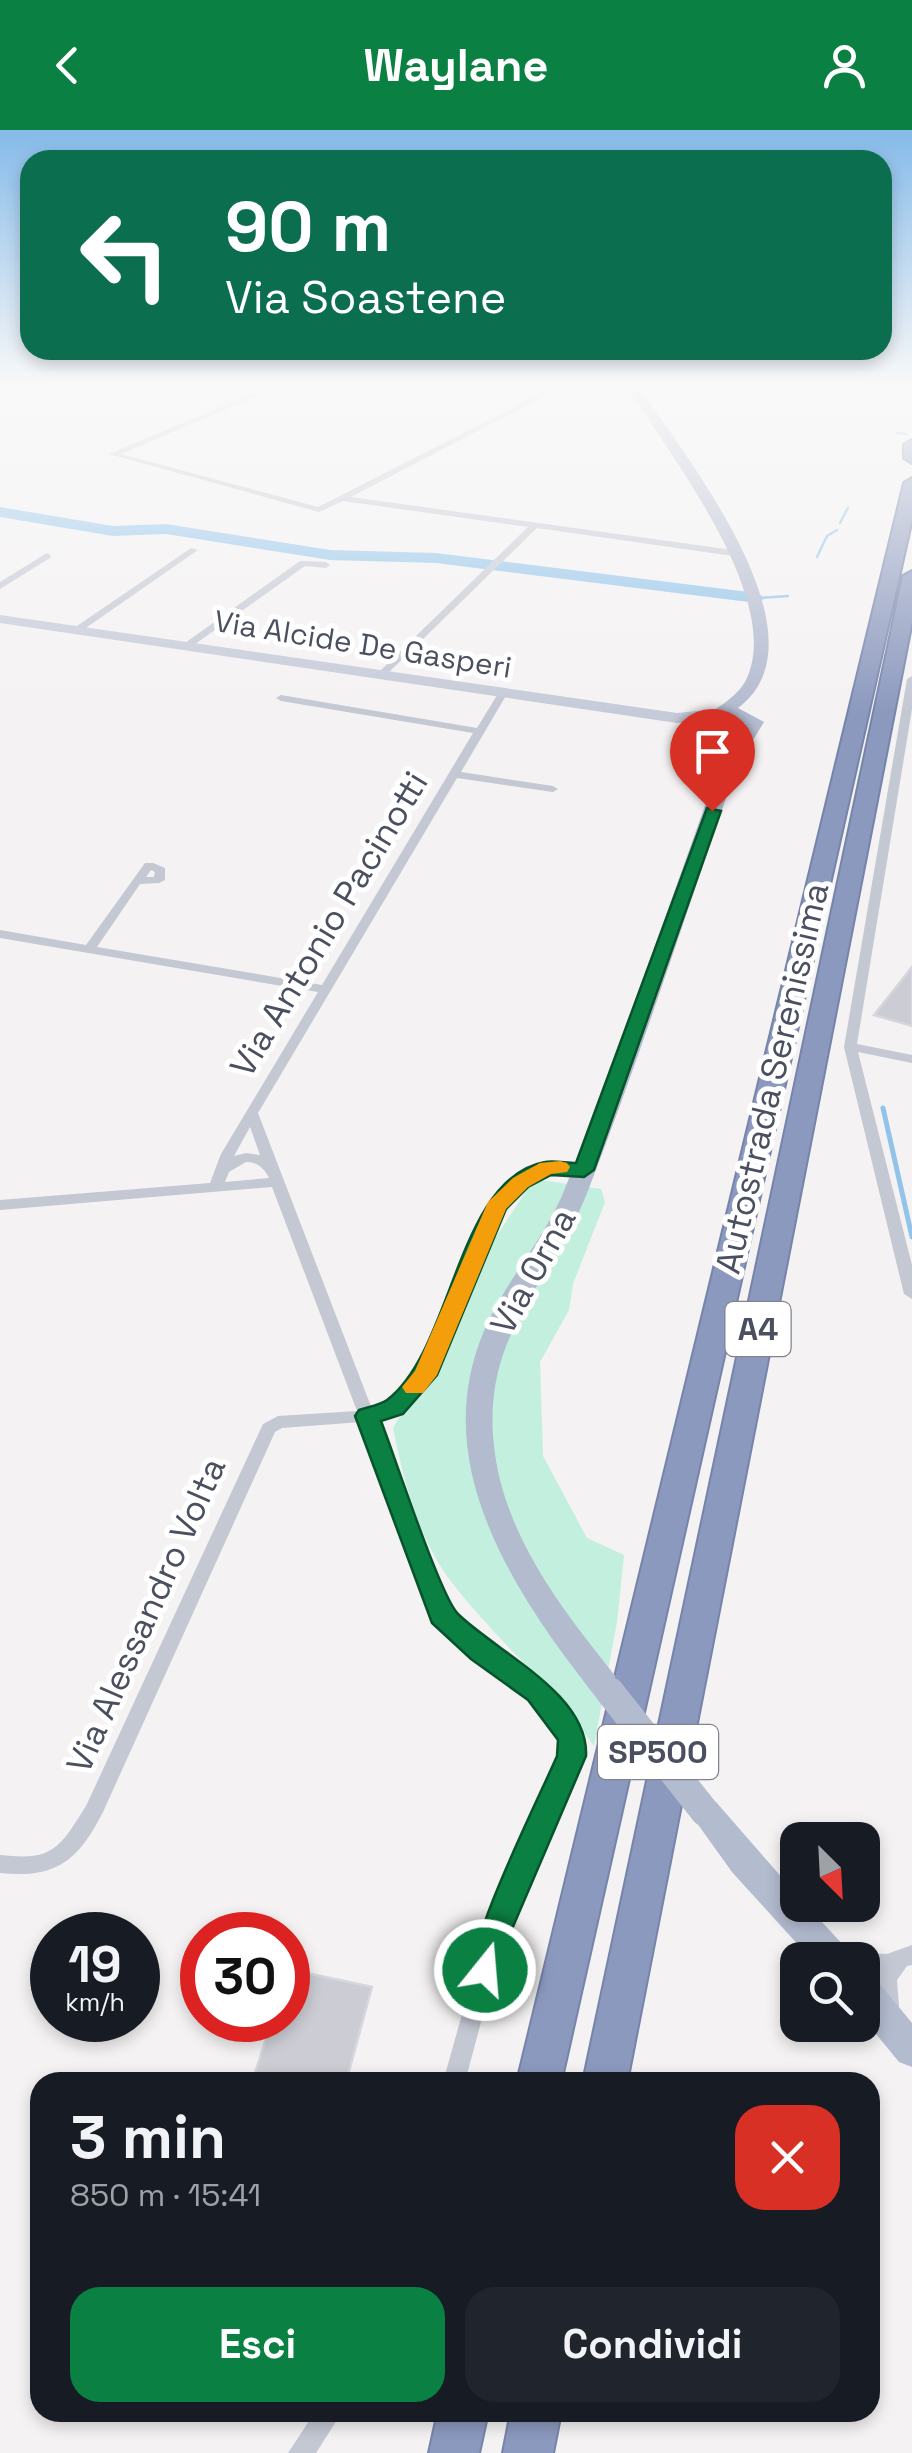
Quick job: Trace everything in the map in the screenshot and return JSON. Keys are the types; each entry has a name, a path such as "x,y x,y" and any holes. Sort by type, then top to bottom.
{"highway":[{"name":"Autostrada Serenissima","path":"541,2072 909,496"},
{"name":"Autostrada Serenissima","path":"607,2072 912,576"},
{"path":"454,2453 461,2422"},
{"path":"528,2453 534,2422"}],"main road":[{"path":"703,496 740,554 752,598 762,665 745,699 718,722"},
{"name":"Via Alcide De Gasperi","path":"0,619 718,722"},
{"path":"718,722 750,725 745,699"},
{"path":"718,722 727,747 728,766"},
{"name":"SP500","path":"728,766 750,725"},
{"name":"Via Orna","path":"728,766 568,1212 490,1349 480,1417 484,1470 507,1544 545,1609 744,1862 822,1942"},
{"path":"880,2011 904,2040"}],"street":[{"path":"269,496 319,510 344,496"},
{"path":"341,498 740,554"},
{"path":"381,675 533,527"},
{"path":"78,630 194,550"},
{"path":"0,586 46,556"},
{"path":"188,646 303,563 326,565"},
{"path":"912,679 850,1047 912,1294"},
{"name":"Via Antonio Pacinotti","path":"457,2072 494,1936 566,1770 573,1740 565,1722 538,1692 480,1651 442,1615 251,1113 502,694"},
{"path":"281,698 478,730"},
{"path":"454,774 553,789"},
{"path":"88,949 137,882"},
{"path":"0,934 324,989"},
{"path":"850,1047 912,1059"},
{"path":"216,1186 228,1154 251,1113"},
{"path":"0,1204 216,1186 271,1174 261,1160 248,1157 222,1169"},
{"path":"367,1416 394,1408 425,1375 496,1206 521,1182 547,1168 584,1170"},
{"name":"Via Alessandro Volta","path":"0,1864 48,1866 70,1850 92,1812 268,1428 278,1422 367,1416"},
{"path":"880,1961 906,1958"},
{"path":"904,2040 885,1987 887,1973 906,1958"},
{"path":"302,2453 323,2422"}],"green space":[{"path":"534,1179 601,1189 605,1202 573,1284 569,1310 540,1362 543,1456 587,1538 624,1555 617,1622 594,1746 441,1567 414,1509 393,1428 449,1334 475,1269"}],"building":[{"path":"912,967 912,1026 874,1015"},
{"path":"310,1974 372,1987 349,2072 255,2072 265,2042 310,2042"}],"waterway":[{"path":"840,523 848,508"},
{"path":"0,512 113,531 166,529 330,555 436,558 757,598"},
{"path":"817,557 827,536 837,530"},
{"path":"757,598 788,596"},
{"path":"883,1108 912,1237"}],"slow traffic":[{"path":"414,1387 425,1375 496,1206 521,1182 547,1168 560,1167"}],"route":[{"path":"485,1970 494,1936 572,1756 573,1740 565,1722 538,1692 480,1651 442,1615 367,1416 394,1408 425,1375 496,1206 521,1182 547,1168 584,1170 712,811"}]}
